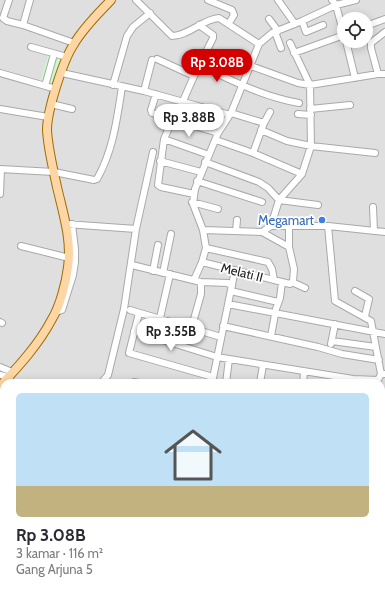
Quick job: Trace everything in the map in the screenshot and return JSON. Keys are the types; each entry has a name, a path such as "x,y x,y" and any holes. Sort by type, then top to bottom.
{"main road":[{"path":"8,378 42,336 56,312 66,277 69,258 69,224 54,172 47,133 51,104 67,57 74,44 92,19 111,0"}],"street":[{"path":"9,0 3,18 7,21 23,25 74,44"},
{"path":"23,25 30,0"},
{"path":"136,0 172,36 179,35 217,18 229,23 259,44"},
{"path":"208,0 221,3 232,10 234,15 229,23"},
{"path":"278,0 295,24"},
{"path":"194,280 206,248 203,230 192,202 197,181 217,136 226,119 231,114 259,44 269,34 302,21 334,3 356,0"},
{"path":"334,3 337,13"},
{"path":"113,85 127,36 132,28 150,13"},
{"path":"269,19 276,31 281,48"},
{"path":"373,23 385,19"},
{"path":"302,21 306,32 323,25"},
{"path":"183,102 199,65 213,38 213,35 199,25"},
{"path":"236,58 251,66 298,83 310,85 382,74 371,48 371,43 385,32"},
{"path":"294,53 337,38"},
{"path":"271,226 279,200 302,174 312,146 310,85 290,43"},
{"path":"31,48 67,57"},
{"path":"348,48 356,78"},
{"path":"45,86 54,54"},
{"path":"144,91 154,59 194,76"},
{"path":"199,65 243,86 299,103"},
{"path":"0,73 56,89"},
{"path":"62,73 144,91 264,123"},
{"path":"0,194 1,169 54,172 95,180 98,179 114,134 122,87"},
{"path":"156,94 151,110 152,113 217,136 302,174"},
{"path":"51,104 72,109"},
{"path":"298,114 350,105"},
{"path":"0,109 48,117"},
{"path":"253,153 261,130 270,112"},
{"path":"168,130 164,139 158,185 161,187 194,194"},
{"path":"261,130 287,141 312,146 374,153"},
{"path":"164,139 209,155"},
{"path":"106,379 108,375 124,309 132,265 136,229 153,152"},
{"path":"160,161 201,172"},
{"path":"205,162 258,182 268,188 279,200 318,205"},
{"path":"197,181 262,202"},
{"path":"192,202 218,209"},
{"path":"373,207 374,231"},
{"path":"236,232 237,220"},
{"path":"56,312 62,310 63,308 73,275 75,255 69,224 136,229"},
{"path":"262,232 271,226 328,226 385,232"},
{"path":"289,226 289,247 294,269 292,282 305,288"},
{"path":"328,226 335,301 365,316 372,322 376,347 383,374"},
{"path":"203,230 262,232 289,247"},
{"path":"164,273 171,234"},
{"path":"153,271 158,245"},
{"path":"21,246 69,258"},
{"path":"206,248 268,262 272,269 274,280"},
{"name":"Melati II","path":"202,262 290,284 292,282"},
{"path":"132,265 202,283 228,284 232,288 278,302"},
{"path":"212,379 235,270"},
{"path":"160,318 170,274"},
{"path":"271,336 282,282"},
{"path":"194,319 201,294 202,283"},
{"path":"355,291 369,298 365,316"},
{"path":"228,304 385,334"},
{"path":"130,310 221,337"},
{"path":"139,312 129,352 209,379"},
{"path":"330,350 335,324"},
{"path":"223,326 271,336 342,354 379,360"},
{"path":"134,331 217,358 342,379"},
{"path":"332,340 376,347"},
{"path":"227,379 229,360"},
{"path":"261,379 263,365"},
{"path":"0,367 8,378"},
{"path":"303,379 304,372"}],"shaded area":[{"path":"0,0 385,0 385,379 0,379"}],"green space":[{"path":"50,49 66,53 55,85 40,81"}],"place":[{"name":"Megamart","path":"322,220"}]}
